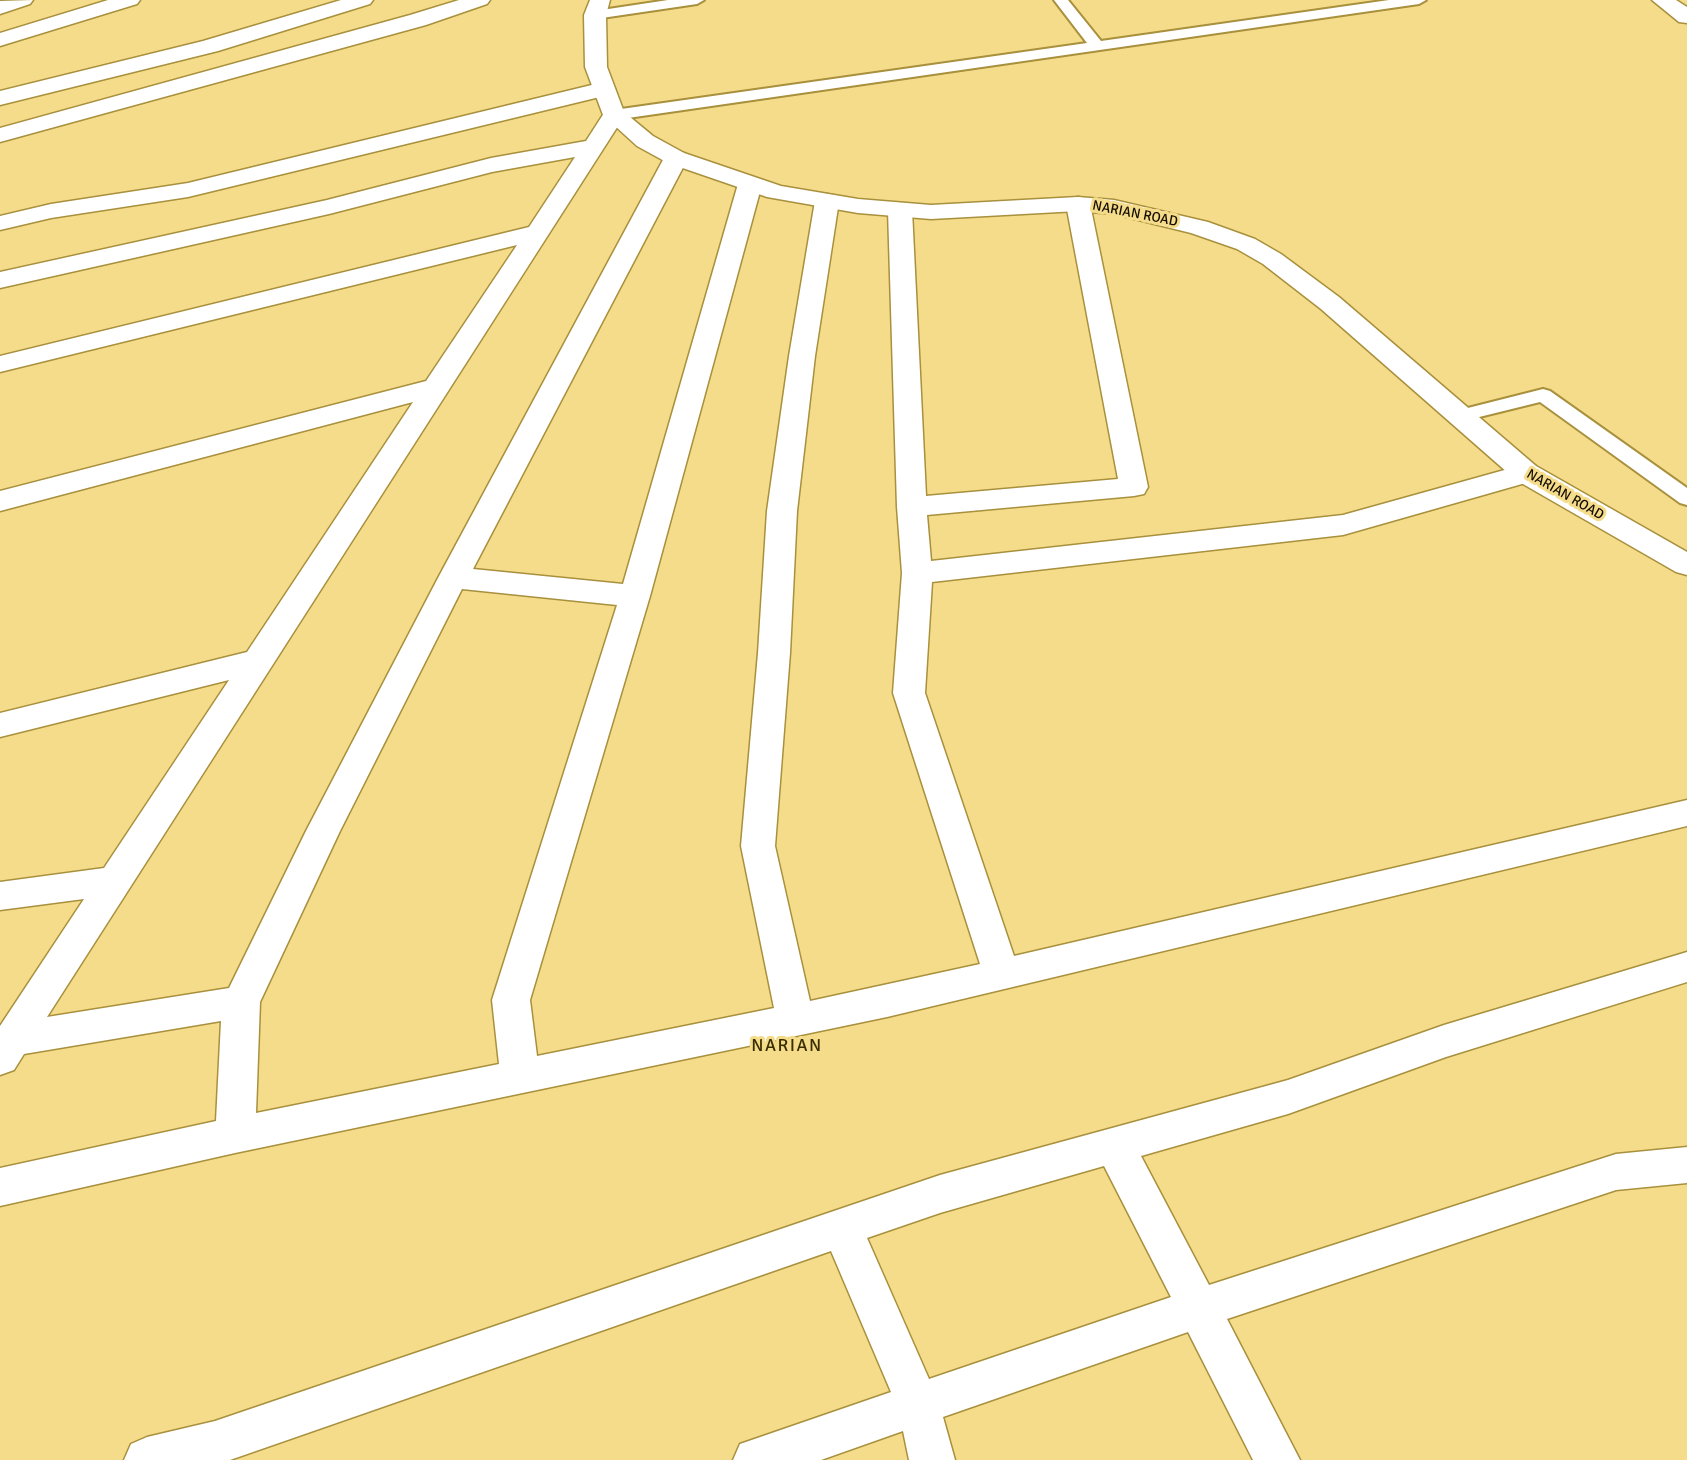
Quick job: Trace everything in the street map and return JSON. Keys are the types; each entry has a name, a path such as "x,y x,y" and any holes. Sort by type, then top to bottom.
{"street":[{"path":"0,8 23,0"},
{"path":"0,40 130,0"},
{"path":"0,98 210,46 363,0"},
{"path":"0,135 395,26 480,0"},
{"path":"1662,0 1687,17"},
{"path":"6,1049 594,146 609,102 596,67 598,8"},
{"path":"0,223 51,211 188,190 609,102"},
{"name":"NARIAN ROAD","path":"609,102 645,141 676,158 776,192 827,201 931,213 1078,204 1114,207 1178,222 1246,244 1272,259 1330,303 1526,473 1687,566"},
{"path":"0,280 329,207 491,165 594,146"},
{"path":"235,1135 241,1002 323,831 453,578 676,158"},
{"path":"519,1077 511,1000 635,596 750,184"},
{"path":"795,1019 758,846 774,652 782,511 802,356 827,201"},
{"path":"912,507 1134,487 1078,204"},
{"path":"900,210 916,573 909,693 963,851 1001,973"},
{"path":"0,364 538,232"},
{"path":"0,501 437,387"},
{"path":"916,573 1344,525 1526,473"},
{"path":"453,578 635,596"},
{"path":"0,725 258,662"},
{"path":"0,1187 235,1135 886,1001 1687,813"},
{"path":"0,896 116,881"},
{"path":"147,1460 215,1443 940,1194 1288,1097 1443,1041 1687,967"},
{"path":"6,1049 241,1002"},
{"path":"1114,1145 1277,1460"},
{"path":"756,1460 1197,1309 1616,1172 1687,1165"},
{"path":"842,1227 918,1404 932,1460"}],"lane":[{"path":"598,8 697,0"},
{"path":"1061,0 1097,46"},
{"path":"609,102 1097,46 1419,0"},
{"path":"1459,416 1543,395 1687,498"}],"district":[{"name":"NARIAN","path":"787,1046"}]}
